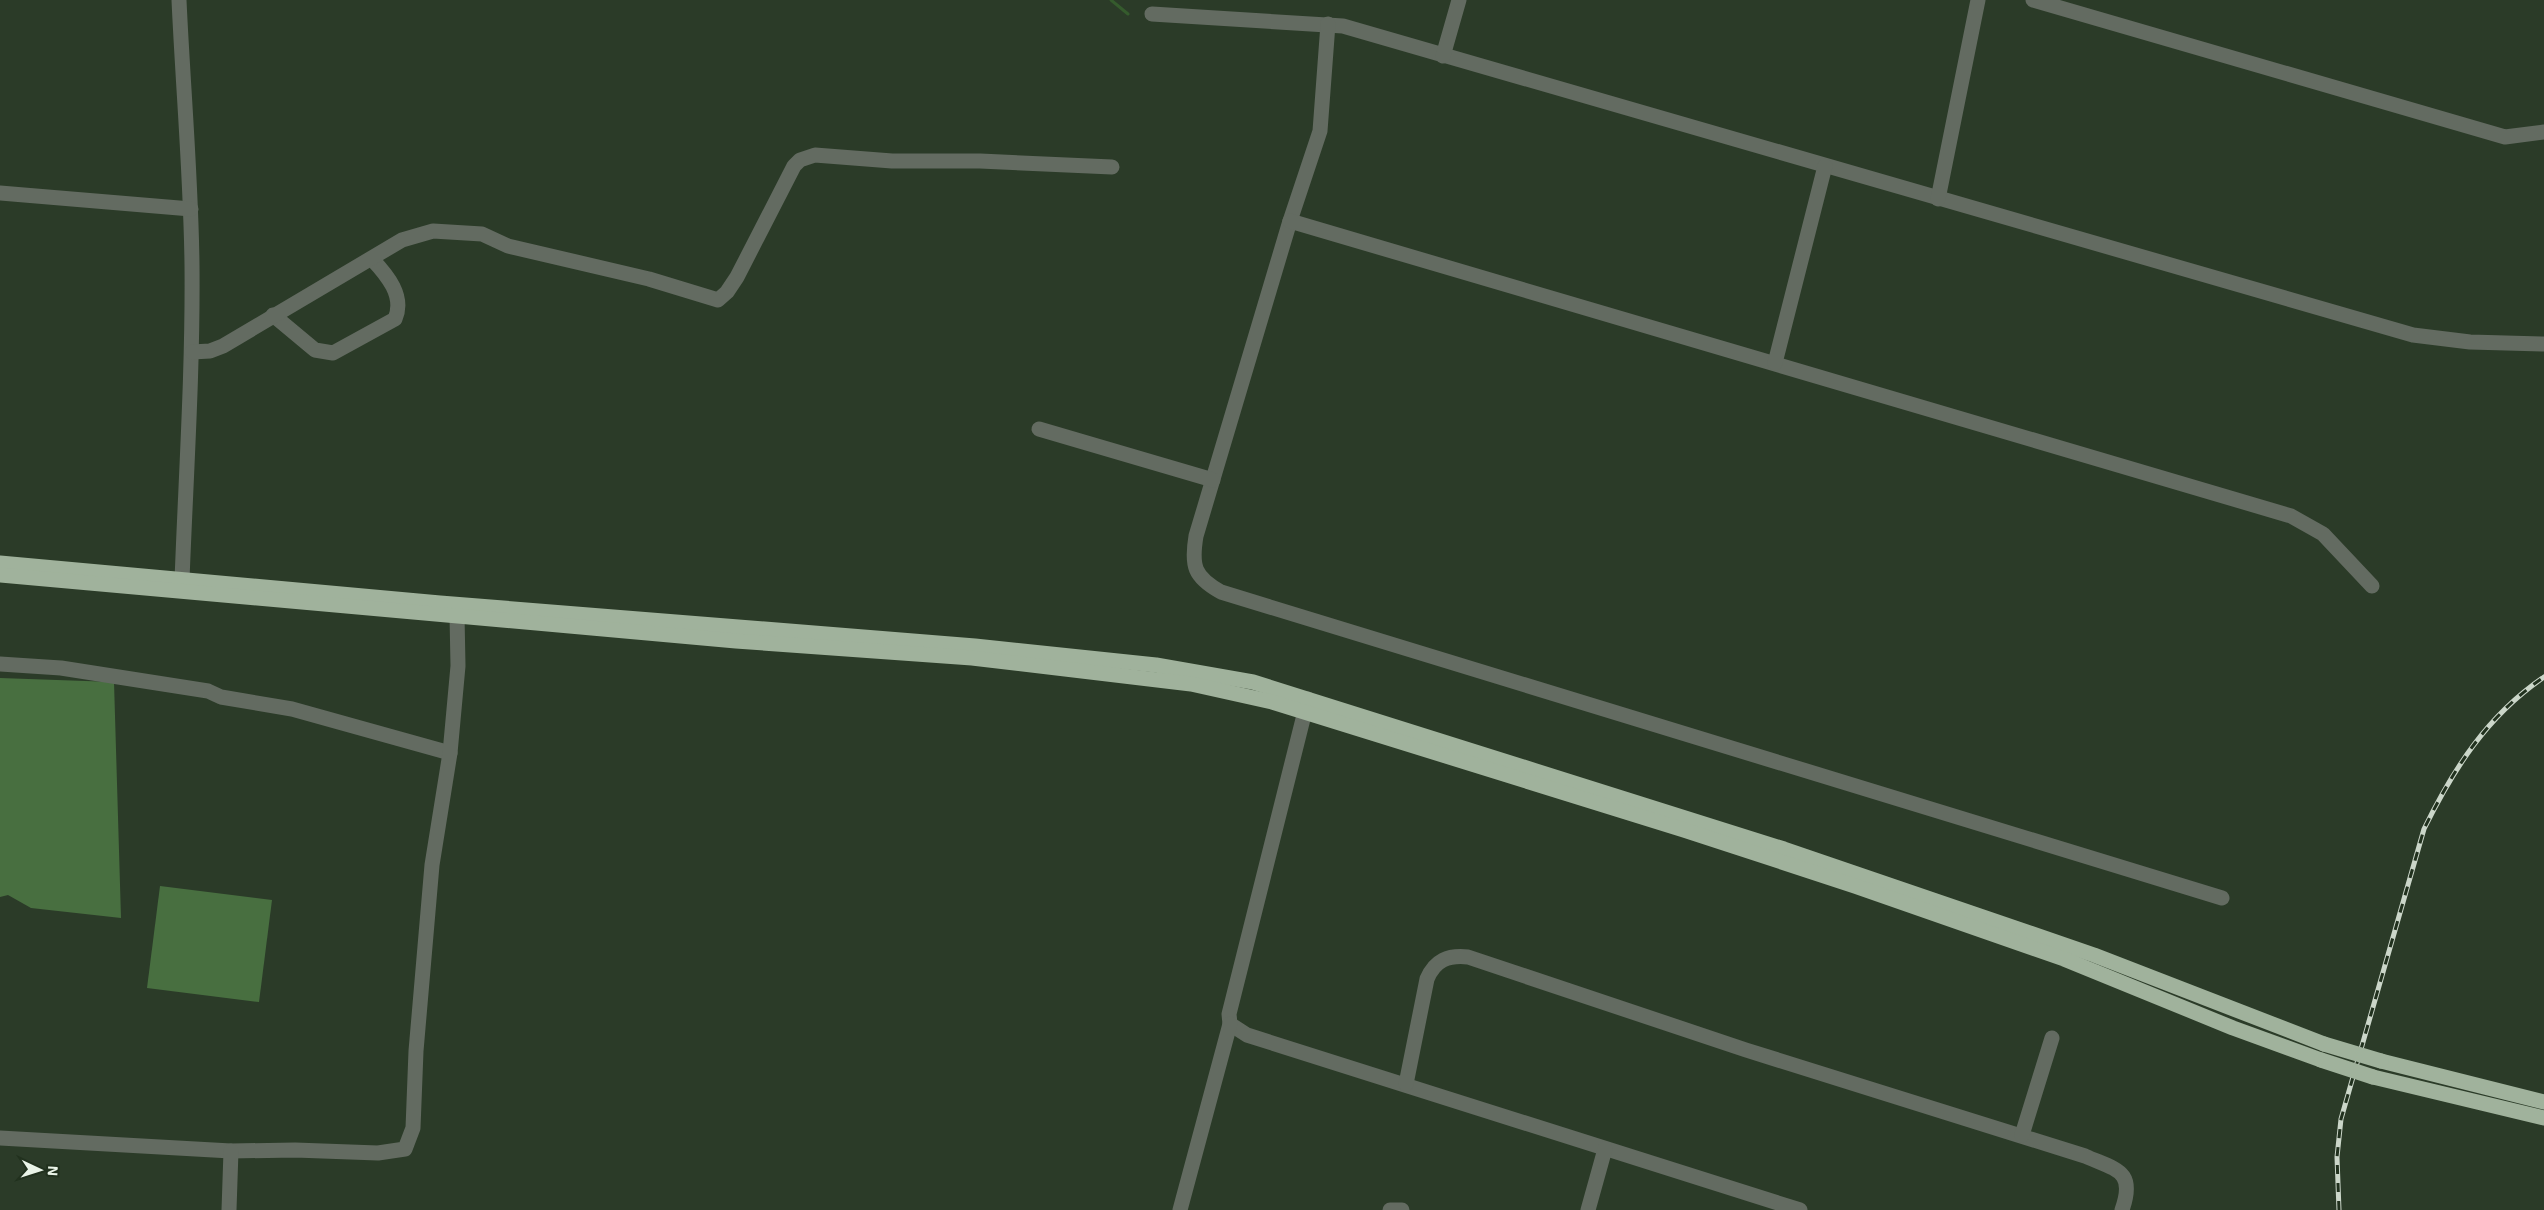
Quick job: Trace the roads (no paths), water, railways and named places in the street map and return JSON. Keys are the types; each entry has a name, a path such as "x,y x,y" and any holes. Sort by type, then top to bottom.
{"highway":[{"path":"0,563 1070,656 1197,672 1253,682 1307,705 1855,886 2064,960 2233,1028 2320,1060 2373,1077 2544,1118"},
{"path":"0,575 736,641 972,658 1219,689 1307,705 1784,849 2102,958 2324,1044 2544,1102"}],"street":[{"path":"179,0 191,209 192,352 182,580"},
{"path":"1443,56 1460,0"},
{"path":"1938,199 1978,0"},
{"path":"2033,0 2505,137 2544,132"},
{"path":"1152,14 1343,26 2413,335 2470,342 2544,344"},
{"path":"1328,24 1320,131 1290,221 1196,536 1194,559 1197,574 1201,579 1221,592 2222,898"},
{"path":"192,352 210,351 223,346 402,240 422,233 462,231 482,234 508,246 649,279 718,300 727,292 738,277 794,166 807,157 824,155 892,161 980,161 1112,167"},
{"path":"1775,363 1825,166"},
{"path":"0,193 191,209"},
{"path":"1290,221 2291,516 2323,534 2372,586"},
{"path":"273,315 315,350 333,353 395,318 399,309 399,299 385,274 372,259"},
{"path":"1039,429 1213,480"},
{"path":"0,1138 231,1151 296,1150 378,1153 405,1149 413,1128 416,1051 432,865 450,753 458,666 457,616"},
{"path":"0,664 61,668 208,691 221,697 292,709 450,753"},
{"path":"1180,1210 1230,1024 1229,1014 1307,705"},
{"path":"1406,1084 1427,979 1431,969 1438,962 1457,956 1468,957 1746,1050 2084,1156 2122,1174 2128,1186 2122,1210"},
{"path":"1230,1024 1247,1035 1800,1210"},
{"path":"2022,1135 2052,1038"},
{"path":"1588,1210 1605,1149"},
{"path":"229,1210 231,1151"},
{"path":"1390,1210 1402,1210"}],"waterway":[{"path":"1111,0 1128,14"}],"railway":[{"path":"2339,1210 2337,1157 2341,1119 2424,829 2447,785 2474,745 2505,709 2544,677"}]}
